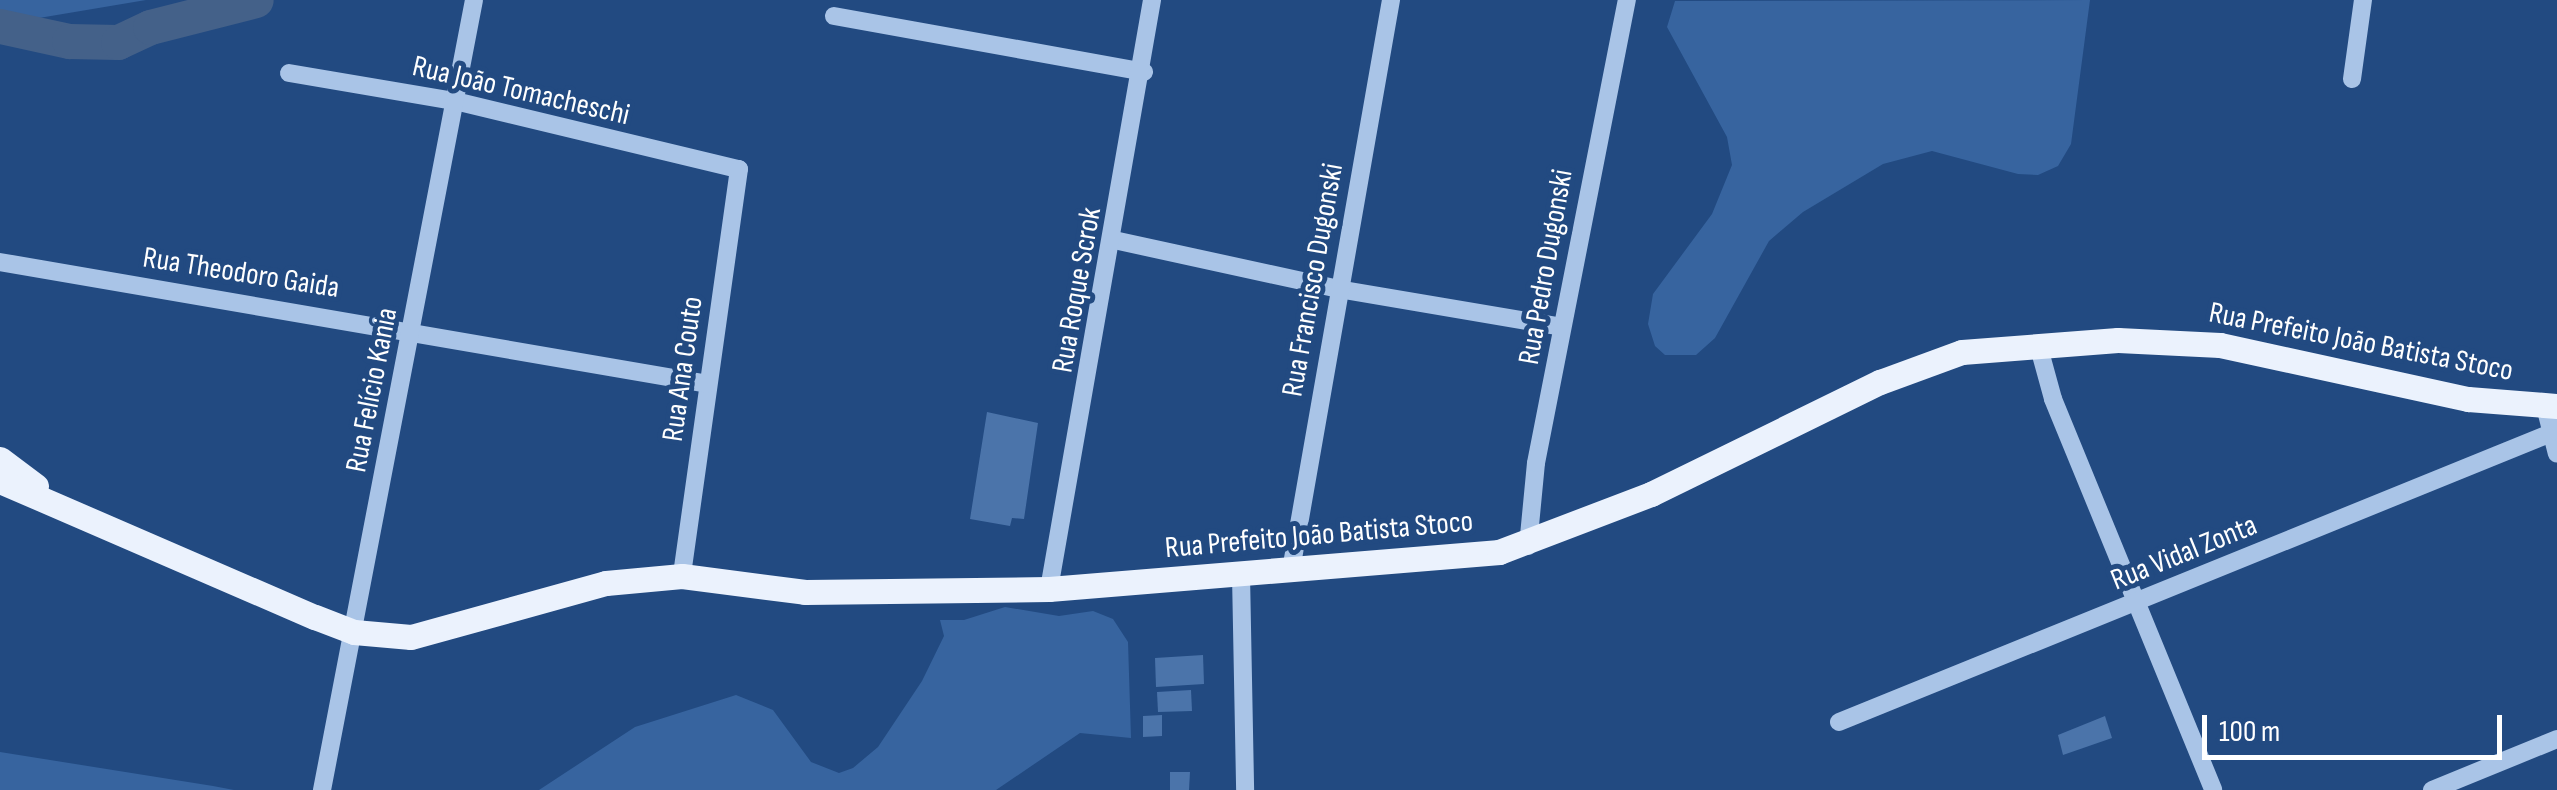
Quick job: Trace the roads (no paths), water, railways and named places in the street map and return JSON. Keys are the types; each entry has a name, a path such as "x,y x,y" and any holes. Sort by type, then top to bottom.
{"main road":[{"name":"Rua Prefeito João Batista Stoco","path":"0,481 354,632 411,638 606,583 682,576 805,592 1049,589 1528,546 1880,382 1962,352 2038,344 2220,345 2468,399 2551,406"},
{"name":"Rua Prefeito João Batista Stoco","path":"0,458 72,514"}],"street":[{"name":"Rua Felício Kania","path":"322,790 474,0"},
{"name":"Rua Roque Scrok","path":"1049,589 1144,72 1152,0"},
{"name":"Rua Francisco Dugonski","path":"1291,570 1392,0"},
{"name":"Rua Pedro Dugonski","path":"1528,546 1562,327 1627,0"},
{"path":"2352,79 2362,0"},
{"path":"834,16 1144,72"},
{"name":"Rua João Tomacheschi","path":"289,73 455,101 739,169"},
{"name":"Rua Ana Couto","path":"682,576 739,169"},
{"path":"1114,240 1338,289 1562,327"},
{"name":"Rua Theodoro Gaida","path":"0,262 412,329 708,384"},
{"path":"2038,344 2053,399 2213,790"},
{"path":"2551,406 2549,434 2557,454"},
{"name":"Rua Vidal Zonta","path":"1840,722 2549,434"},
{"path":"1241,574 1244,790"},
{"path":"2432,790 2557,739"}],"waterway":[{"path":"0,26 69,41 118,42 150,27 256,0"}]}
